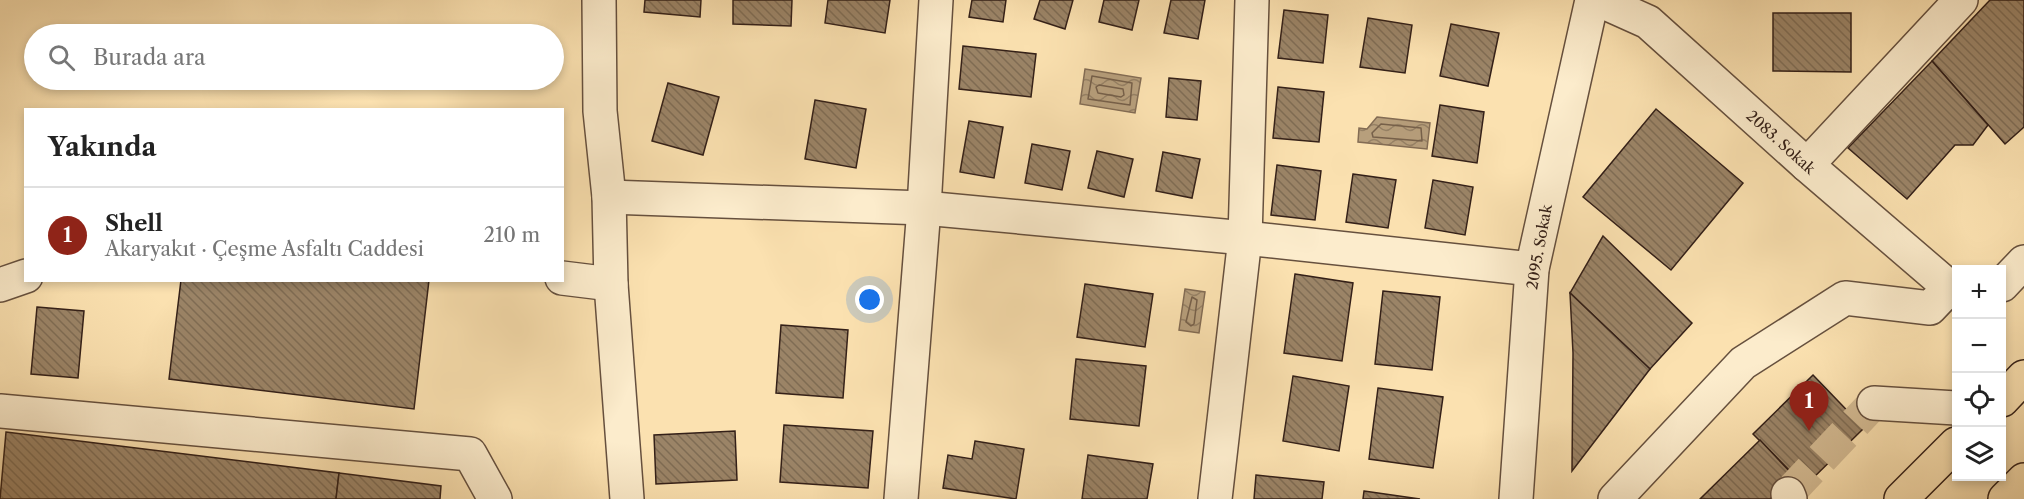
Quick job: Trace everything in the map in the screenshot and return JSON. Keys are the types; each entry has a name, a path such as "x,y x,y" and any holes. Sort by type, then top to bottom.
{"highway":[{"path":"2006,395 2024,377"},
{"path":"1901,499 1952,448"},
{"path":"2005,499 2024,480"}],"street":[{"path":"599,0 600,111 609,197 611,284 627,499"},
{"path":"901,499 924,208 936,0"},
{"path":"1215,499 1245,238 1252,0"},
{"name":"2095. Sokak","path":"1516,499 1532,269 1592,0"},
{"name":"2083. Sokak","path":"1599,0 1648,22 1807,165 1952,290"},
{"path":"1807,165 1961,0"},
{"path":"609,197 924,208 1245,238 1532,269"},
{"path":"2006,280 2024,262"},
{"path":"0,285 24,277"},
{"path":"564,278 611,284"},
{"path":"1615,499 1743,363 1845,298 1930,308 1952,292"},
{"path":"1874,403 1952,408"},
{"path":"0,411 470,454 495,499"},
{"path":"2011,499 2024,493"}],"water":[{"path":"1085,69 1141,78 1135,113 1080,104"},
{"path":"1377,117 1430,123 1427,149 1358,142 1359,128 1367,129"},
{"path":"1185,289 1205,292 1199,333 1179,330"}],"building":[{"path":"645,0 701,0 700,17 644,12"},
{"path":"733,0 792,0 791,26 733,24"},
{"path":"828,0 890,0 885,33 825,23"},
{"path":"972,0 1006,0 1003,22 969,17"},
{"path":"1040,0 1073,0 1065,29 1034,19"},
{"path":"1104,0 1139,0 1132,30 1099,22"},
{"path":"1171,0 1205,0 1198,39 1164,33"},
{"path":"1990,0 2024,0 2024,127 2005,144 1932,61"},
{"path":"1284,10 1328,15 1323,63 1278,58"},
{"path":"1773,13 1851,13 1851,72 1773,71"},
{"path":"1368,18 1412,25 1405,73 1360,67"},
{"path":"1451,24 1499,33 1488,86 1440,76"},
{"path":"963,46 1036,54 1031,97 959,89"},
{"path":"1932,61 1988,125 1973,145 1955,145 1907,199 1848,148"},
{"path":"1169,78 1201,81 1197,120 1166,117"},
{"path":"668,83 719,97 703,155 652,141"},
{"path":"1278,87 1324,92 1319,142 1273,138"},
{"path":"815,100 866,109 856,168 805,159"},
{"path":"1440,105 1484,112 1477,163 1432,156"},
{"path":"1656,109 1743,183 1671,270 1583,197"},
{"path":"969,121 1003,127 994,178 960,172"},
{"path":"1032,144 1070,151 1062,190 1025,183"},
{"path":"1097,151 1133,159 1124,197 1088,188"},
{"path":"1163,152 1200,159 1192,198 1156,191"},
{"path":"1277,165 1321,171 1315,220 1271,215"},
{"path":"1353,174 1396,180 1388,228 1346,222"},
{"path":"1433,180 1473,187 1465,235 1425,228"},
{"path":"1603,236 1692,323 1650,369 1570,293"},
{"path":"1295,274 1353,283 1342,361 1284,353"},
{"path":"181,282 429,282 414,409 169,379"},
{"path":"1085,284 1153,294 1145,347 1077,337"},
{"path":"1383,291 1440,297 1432,370 1375,364"},
{"path":"1570,293 1650,369 1572,471 1573,353"},
{"path":"37,307 84,311 78,378 31,374"},
{"path":"781,325 848,330 843,398 776,393"},
{"path":"1076,359 1146,366 1139,426 1070,419"},
{"path":"1813,375 1864,428 1805,486 1753,434"},
{"path":"1293,376 1349,386 1339,451 1283,441"},
{"path":"1378,388 1443,397 1433,468 1369,459"},
{"path":"784,425 873,431 868,488 780,482"},
{"path":"735,431 737,480 656,484 654,435"},
{"path":"6,432 339,473 336,499 0,499"},
{"path":"1760,440 1794,476 1770,499 1700,499"},
{"path":"975,441 1024,449 1016,499 943,488 948,455 972,459"},
{"path":"1088,455 1153,464 1147,499 1082,499"},
{"path":"339,473 441,486 440,499 336,499"},
{"path":"1256,475 1324,482 1322,499 1254,499"},
{"path":"1364,491 1420,499 1363,499"}],"tunnel":[{"path":"1788,494 1874,403"}],"place":[{"name":"Shell","path":"1809,431"}]}
